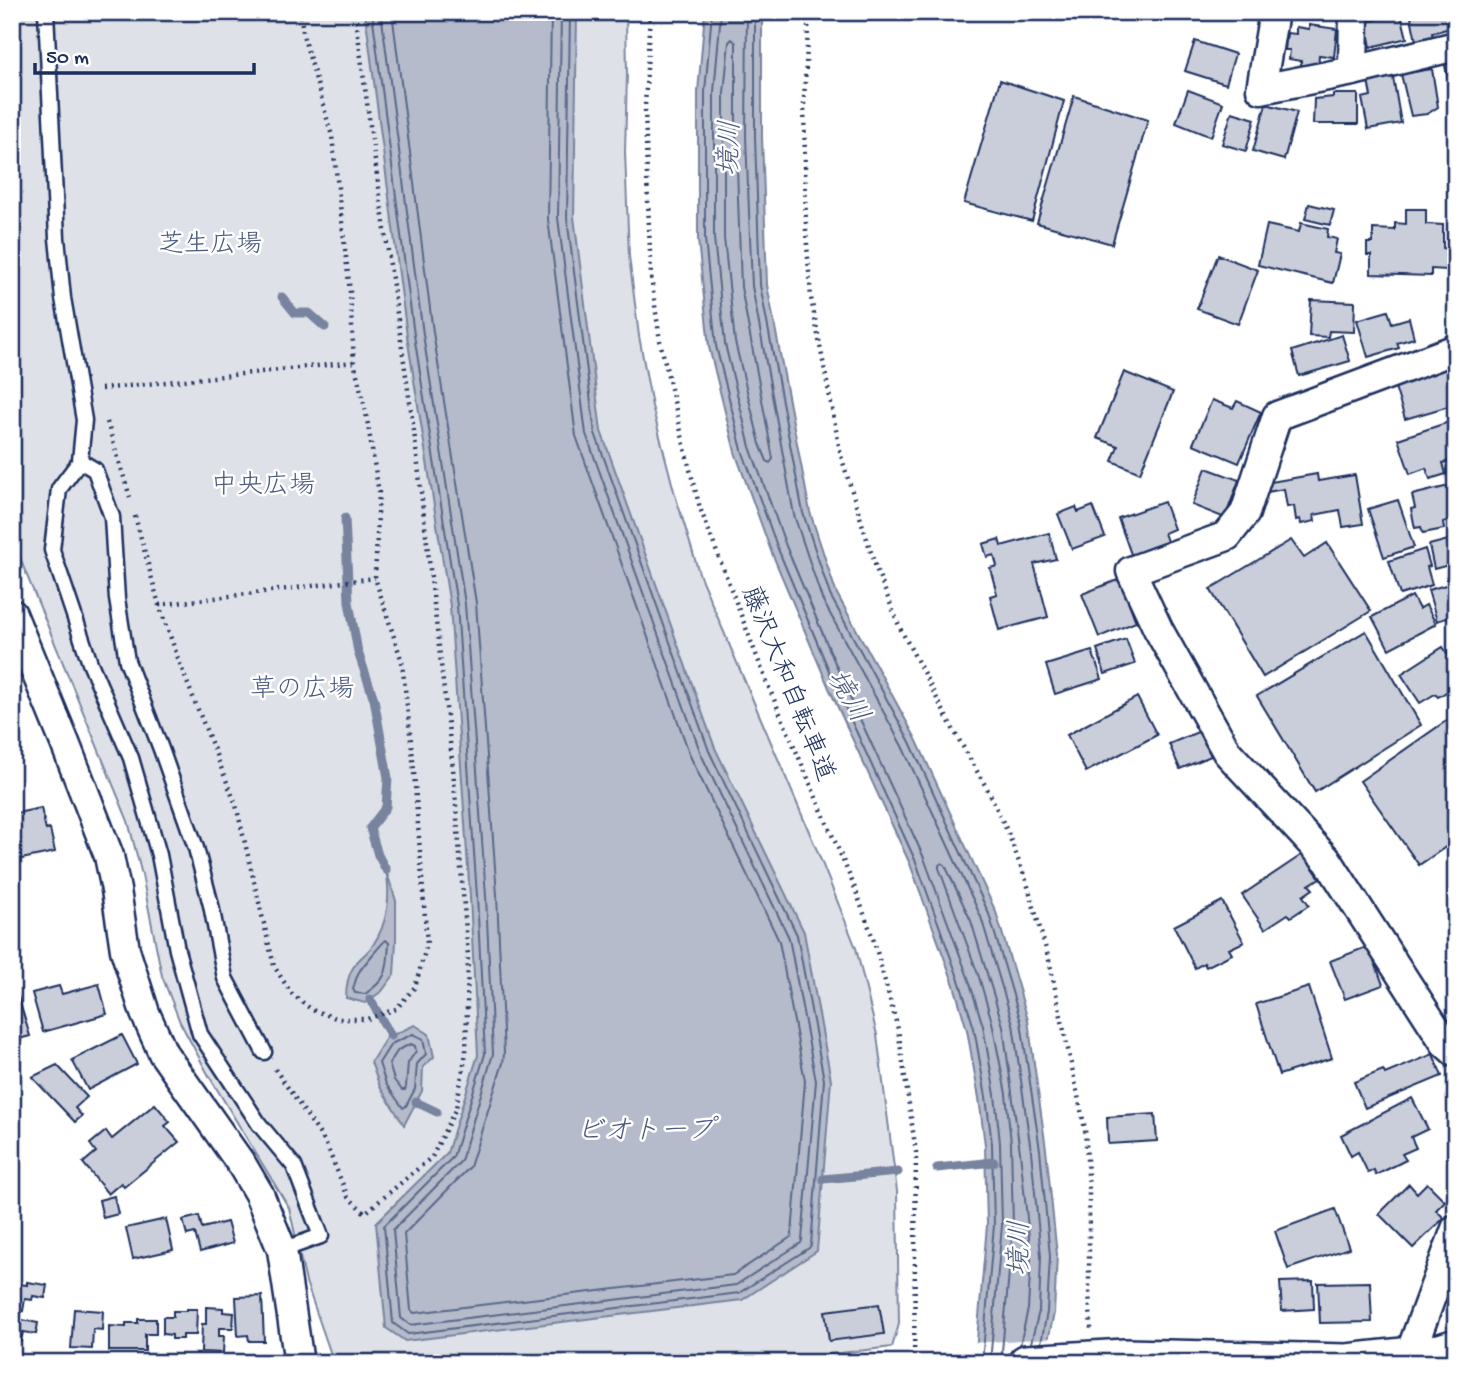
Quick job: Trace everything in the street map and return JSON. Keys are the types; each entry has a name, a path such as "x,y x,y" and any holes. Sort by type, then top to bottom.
{"street":[{"path":"1274,12 1261,89 1353,71 1456,46"},
{"path":"1353,71 1354,12"},
{"path":"1456,349 1276,416 1245,513 1227,536 1131,571 1158,629 1227,752 1328,861 1445,1043 1456,1053"},
{"path":"12,614 108,856 125,950 145,1013 163,1053 259,1194 282,1250 299,1363"},
{"path":"1410,1358 1456,1228"},
{"path":"1026,1363 1125,1357 1347,1362 1410,1358 1456,1347"}],"lane":[{"path":"46,12 58,250 63,299 84,420 80,461 59,489 52,550 90,663 131,758 159,855 177,950 200,1034 259,1124 294,1166 321,1236 282,1250"},
{"path":"80,461 95,470 112,517 117,599 127,661 196,848 211,905 225,978 264,1052"}],"path":[{"path":"134,512 159,605 236,805 274,966 291,993 312,1010 339,1019 367,1019 396,1009 415,986 427,944 413,759 402,662 374,578 379,493 366,413 354,362 350,292 332,135 304,38 300,12"},
{"path":"264,1052 325,1142 348,1197 365,1213 432,1157 456,1108 466,1053 468,956 453,768 414,431 355,12"},
{"name":"藤沢大和自転車道","path":"650,12 645,106 647,176 651,277 660,341 700,508 766,683 854,887 874,941 898,1029 916,1152 914,1363"},
{"path":"809,12 804,99 808,258 811,298 841,456 876,568 895,616 1008,833 1027,883 1049,960 1085,1129 1089,1190 1087,1360"},
{"path":"96,390 354,362"},
{"path":"104,414 131,500"},
{"path":"159,605 374,578"}],"green space":[{"path":"12,12 626,12 625,152 629,256 639,336 652,406 700,576 856,948 877,1035 897,1191 899,1324 892,1347 754,1363 334,1363 306,1282 289,1208 209,1076 180,1022 162,976 142,875 128,821 23,566 12,532"}],"water":[{"name":"ビオトープ","path":"365,12 577,12 574,217 601,431 715,748 804,932 831,1080 817,1251 742,1300 405,1341 386,1328 376,1223 447,1153 478,1055 450,606 407,336"},
{"name":"境川","path":"705,12 762,12 762,137 767,285 810,512 836,592 916,739 996,912 1028,1020 1057,1255 1054,1313 1043,1363 975,1363 987,1225 985,1145 967,1030 954,985 910,864 829,688 771,551 735,452 709,347 698,240 698,92"},
{"path":"386,870 396,901 394,975 382,991 365,1003 346,998 347,986 354,966 371,948 382,928 388,899"},
{"path":"415,1025 429,1034 434,1057 423,1067 422,1091 404,1125 380,1087 371,1062 386,1038"}],"pier":[{"path":"1052,1338 1047,1363 971,1363 973,1343"}],"building":[{"path":"1410,12 1446,12 1450,28 1432,33 1433,37 1416,41"},
{"path":"1401,14 1407,38 1371,47 1366,22"},
{"path":"1309,25 1337,29 1334,57 1319,55 1318,68 1301,65 1301,61 1289,59 1290,50 1285,50 1287,33 1296,34 1296,27 1309,29"},
{"path":"1195,41 1235,54 1226,84 1185,71"},
{"path":"1456,58 1456,77 1448,79 1444,61"},
{"path":"1432,69 1438,107 1427,114 1411,116 1401,74"},
{"path":"1393,77 1401,123 1368,129 1362,98 1371,96 1368,81"},
{"path":"1000,80 1064,101 1032,221 964,203"},
{"path":"1188,90 1223,103 1211,137 1176,123"},
{"path":"1333,94 1358,94 1358,124 1313,124 1314,99 1333,97"},
{"path":"1074,96 1148,120 1112,244 1037,223"},
{"path":"1266,104 1297,112 1284,160 1253,151"},
{"path":"1232,112 1255,119 1246,151 1222,144"},
{"path":"1309,204 1334,210 1330,225 1305,219"},
{"path":"1406,209 1426,209 1426,224 1443,225 1447,270 1431,269 1431,276 1371,274 1371,255 1367,255 1367,243 1373,243 1373,229 1395,230 1395,223 1406,224"},
{"path":"1301,223 1328,229 1327,237 1337,239 1334,253 1340,254 1333,283 1258,265 1267,225 1299,232"},
{"path":"1456,250 1456,294 1453,294"},
{"path":"1218,255 1258,270 1238,324 1197,309"},
{"path":"1311,300 1355,302 1354,332 1329,331 1328,337 1309,336"},
{"path":"1388,311 1392,323 1409,318 1414,338 1397,343 1399,348 1368,357 1357,320"},
{"path":"1342,335 1350,361 1299,376 1292,351"},
{"path":"1450,367 1456,387 1456,404 1405,419 1394,384"},
{"path":"1124,372 1173,392 1140,473 1112,461 1118,446 1097,438"},
{"path":"1212,400 1233,408 1237,401 1261,412 1239,463 1193,444"},
{"path":"1452,421 1454,429 1456,428 1456,459 1443,463 1446,474 1430,479 1426,468 1410,474 1398,439"},
{"path":"1206,468 1239,480 1225,518 1192,505"},
{"path":"1317,474 1318,481 1355,475 1363,524 1343,527 1340,510 1314,515 1315,521 1301,524 1300,519 1296,520 1294,506 1287,507 1284,489 1267,492 1265,483"},
{"path":"1453,485 1456,509 1452,510 1455,519 1443,522 1444,529 1423,533 1421,527 1415,528 1411,509 1415,508 1412,495"},
{"path":"1398,500 1414,547 1384,557 1368,509"},
{"path":"1164,502 1174,529 1164,533 1168,544 1132,557 1118,518"},
{"path":"1093,506 1105,537 1072,549 1058,514 1076,507 1078,512"},
{"path":"1049,533 1056,559 1034,564 1048,617 999,630 990,596 997,594 990,568 997,566 994,555 987,557 983,544 999,539 1001,546"},
{"path":"1456,538 1456,563 1434,569 1429,545"},
{"path":"1291,540 1304,558 1327,543 1371,611 1263,677 1210,589"},
{"path":"1425,549 1432,585 1400,595 1389,561"},
{"path":"1120,579 1136,622 1099,637 1082,594"},
{"path":"1456,582 1456,615 1437,621 1428,590"},
{"path":"1412,596 1419,609 1426,605 1436,624 1389,649 1372,617"},
{"path":"1366,631 1421,725 1315,792 1257,696"},
{"path":"1126,639 1135,664 1105,674 1097,649"},
{"path":"1443,647 1456,667 1456,686 1438,697 1435,694 1420,703 1401,674"},
{"path":"1092,651 1102,679 1055,694 1046,665"},
{"path":"1137,697 1157,735 1086,772 1067,735"},
{"path":"1456,714 1456,840 1419,865 1360,781"},
{"path":"1200,731 1211,756 1180,769 1169,744"},
{"path":"41,808 46,830 50,829 55,852 12,861 12,814"},
{"path":"1303,854 1320,878 1309,885 1313,889 1303,896 1309,905 1291,917 1288,914 1265,929 1242,895"},
{"path":"1222,901 1244,942 1229,949 1232,954 1206,967 1204,963 1195,968 1174,926"},
{"path":"1369,946 1383,985 1345,999 1330,961"},
{"path":"99,984 107,1014 43,1032 32,993 59,986 62,994"},
{"path":"1309,987 1332,1058 1279,1075 1256,1004"},
{"path":"17,993 30,1036 12,1041 12,994"},
{"path":"122,1035 137,1064 88,1090 72,1060"},
{"path":"1433,1054 1442,1076 1365,1108 1354,1082 1383,1070 1385,1074"},
{"path":"57,1065 87,1097 75,1108 82,1116 75,1122 32,1077"},
{"path":"1412,1098 1428,1129 1411,1137 1416,1148 1402,1154 1406,1160 1376,1175 1374,1170 1368,1173 1358,1152 1351,1156 1341,1135"},
{"path":"155,1104 170,1122 165,1126 179,1142 124,1187 121,1183 108,1194 83,1163 96,1152 90,1144 106,1131 112,1139"},
{"path":"1155,1114 1157,1141 1108,1144 1107,1117"},
{"path":"1427,1183 1445,1201 1436,1210 1444,1218 1413,1248 1379,1214 1409,1184 1417,1193"},
{"path":"114,1196 118,1214 103,1218 99,1200"},
{"path":"1335,1209 1349,1248 1288,1269 1275,1231"},
{"path":"199,1216 202,1228 227,1222 233,1243 200,1252 195,1233 187,1235 183,1220"},
{"path":"166,1219 173,1250 133,1259 126,1228"},
{"path":"1313,1281 1314,1309 1282,1311 1280,1282"},
{"path":"27,1282 47,1285 45,1298 33,1296 32,1300 25,1299 23,1311 12,1309 12,1283 27,1285"},
{"path":"1370,1282 1372,1322 1320,1323 1318,1283"},
{"path":"262,1296 264,1341 249,1341 248,1335 238,1336 236,1297"},
{"path":"879,1304 884,1334 829,1341 825,1311"},
{"path":"206,1307 223,1308 223,1312 234,1313 233,1328 219,1328 219,1336 224,1336 223,1353 201,1352"},
{"path":"74,1309 103,1311 102,1330 93,1329 92,1349 71,1348"},
{"path":"197,1309 196,1335 183,1335 183,1339 172,1339 172,1335 163,1334 163,1317 173,1317 173,1311"},
{"path":"12,1318 38,1323 36,1334 23,1332 21,1341 12,1339"},
{"path":"138,1319 156,1319 156,1334 145,1334 145,1351 109,1351 109,1326 126,1327 126,1323 138,1323"}],"waterway":[{"path":"282,297 295,313 309,313 325,327"},
{"path":"345,518 349,602 358,652 374,699 388,778 386,807 370,828 378,855 386,870"},
{"path":"370,999 391,1036"},
{"path":"416,1102 437,1112"},
{"path":"937,1168 994,1162"},
{"path":"823,1179 898,1172"}],"park label":[{"name":"芝生広場","path":"210,242"},
{"name":"中央広場","path":"263,483"},
{"name":"草の広場","path":"302,687"}]}
